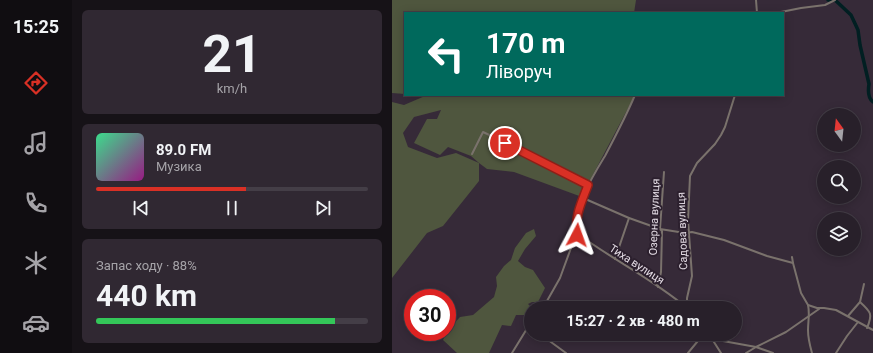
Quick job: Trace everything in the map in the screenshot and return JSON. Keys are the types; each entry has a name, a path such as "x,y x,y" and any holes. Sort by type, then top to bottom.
{"street":[{"path":"756,0 757,12"},
{"path":"781,12 801,8 825,6 835,0"},
{"path":"547,301 560,278 578,234 577,221 588,185 634,96"},
{"name":"Садова вулиця","path":"687,301 692,276 688,220 690,176 697,163 715,144 721,135 735,96"},
{"path":"472,154 483,132 528,153 588,185"},
{"name":"Озерна вулиця","path":"658,287 661,272 662,232 660,228 664,172"},
{"path":"583,198 630,218 660,228 689,232 730,242 774,258 793,263"},
{"path":"615,259 630,218"},
{"name":"Тиха вулиця","path":"578,234 678,301"},
{"path":"792,257 801,293 808,305 810,316 808,330 812,353"},
{"path":"848,316 860,302 864,284"},
{"path":"860,302 871,313 872,318 867,328"},
{"path":"808,305 819,309 824,308 836,310 873,330"},
{"path":"746,353 756,346 786,332 819,309"},
{"path":"836,353 858,322"},
{"path":"512,353 524,334"},
{"path":"550,341 566,353"},
{"path":"688,353 698,341"},
{"path":"713,341 721,353"},
{"path":"725,341 756,346 773,353"}],"green space":[{"path":"392,0 636,0 634,12 404,12 404,94 392,93"},
{"path":"425,96 634,96 582,197 514,172 487,169 479,163 479,181 443,226 427,233 392,278 392,102 404,105","holes":["441,110 437,119 427,119 414,143 440,155 448,147 471,156 479,163 456,153 437,158 408,147 403,133 414,117"]},
{"path":"534,229 536,236 525,249 518,261 525,267 533,270 545,288 538,301 524,301 524,315 516,315 511,326 502,325 489,353 457,353 444,341 456,341 456,321 460,317 473,315 494,297 497,286 496,277 504,266 511,260 515,248 526,233"}],"waterway":[{"path":"828,0 835,0"},
{"path":"835,0 851,15 858,30 869,84 869,94 873,102"}],"route":[{"path":"505,143 528,153 588,185 577,221 577,235"}]}
